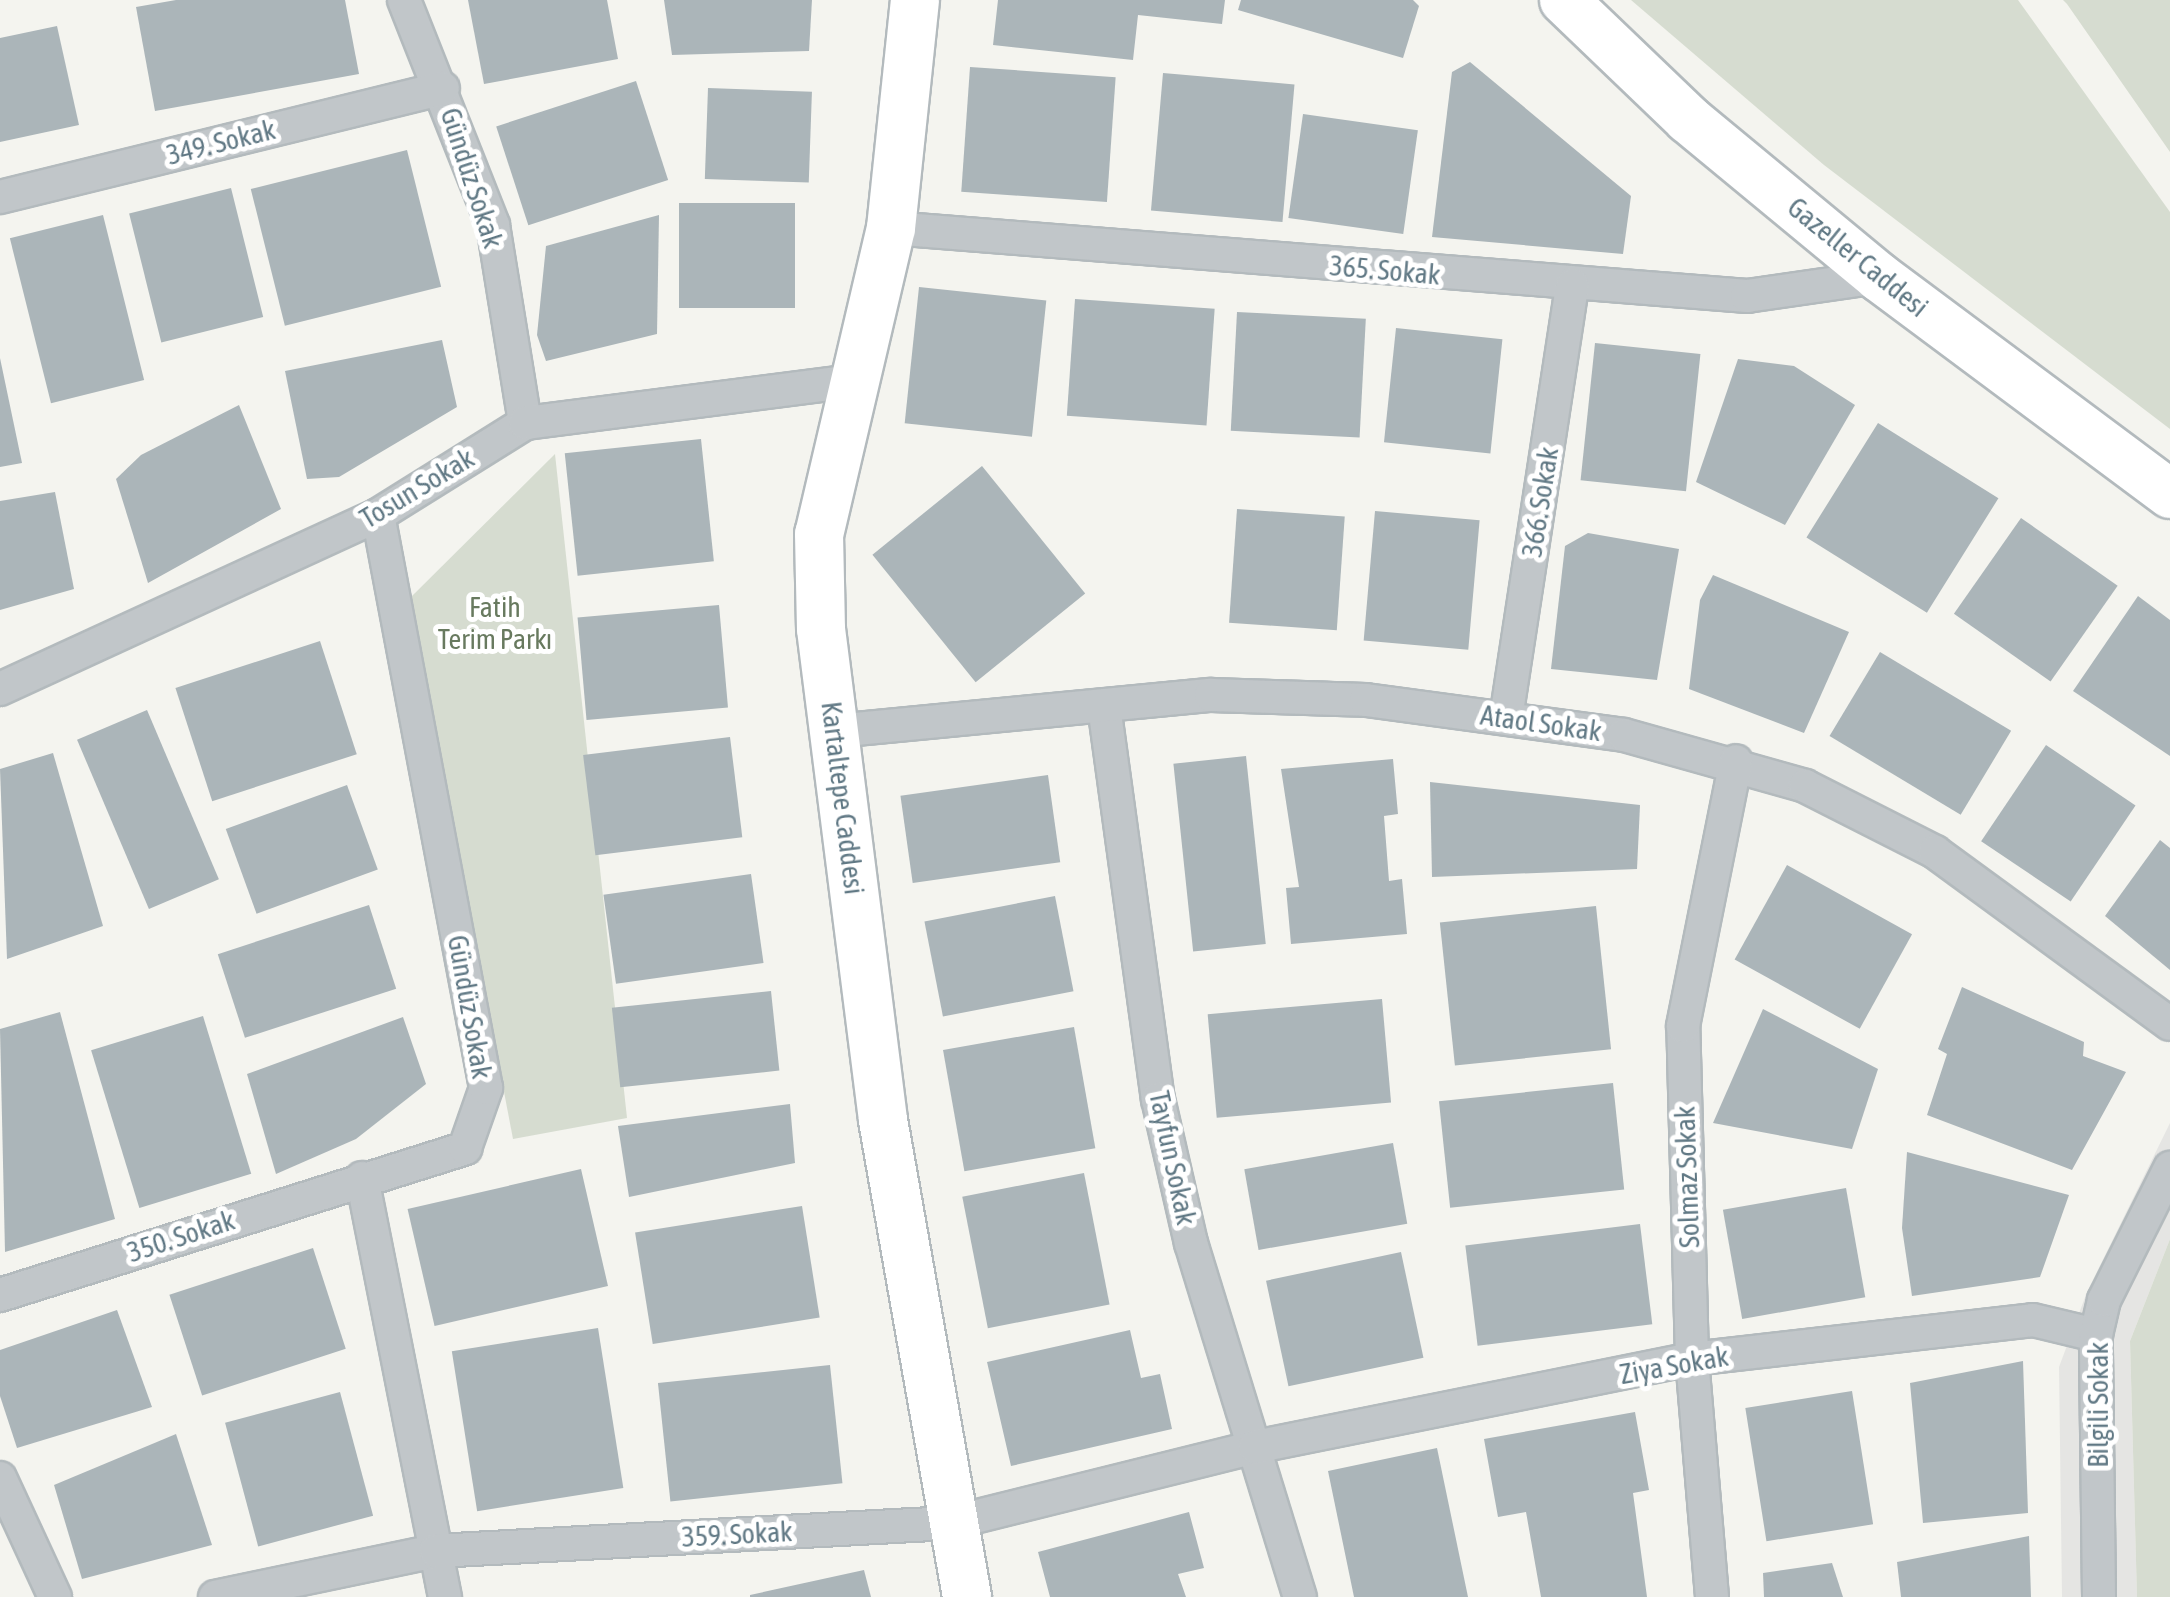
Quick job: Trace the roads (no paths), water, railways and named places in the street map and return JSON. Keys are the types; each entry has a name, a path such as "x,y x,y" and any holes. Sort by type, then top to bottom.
{"street":[{"name":"Gündüz Sokak","path":"404,0 443,88 493,226 525,422"},
{"name":"Kartaltepe Caddesi","path":"915,0 891,228 859,380 819,534 835,731 883,1120 950,1523 968,1597"},
{"name":"Gazeller Caddesi","path":"1564,0 1688,119 1879,277 2170,494"},
{"name":"349. Sokak","path":"0,197 443,88"},
{"name":"365. Sokak","path":"891,228 1747,296 1879,277"},
{"name":"366. Sokak","path":"1506,718 1572,285"},
{"name":"Tosun Sokak","path":"0,689 378,516 525,422 859,380"},
{"name":"Gündüz Sokak","path":"362,1178 465,1148 486,1088 378,516"},
{"name":"Ataol Sokak","path":"835,731 1210,696 1366,700 1506,718 1736,761 1805,786 1935,852 2170,1024"},
{"name":"Tayfun Sokak","path":"1104,706 1158,1100 1192,1242 1300,1597"},
{"name":"Solmaz Sokak","path":"1712,1597 1692,1359 1683,1026 1736,761"},
{"name":"Bilgili Sokak","path":"2099,1597 2096,1335 2104,1300 2170,1168"},
{"name":"350. Sokak","path":"0,1295 362,1178"},
{"path":"362,1178 445,1597"},
{"name":"Ziya Sokak","path":"1255,1447 1692,1359 2032,1320 2096,1335"},
{"name":"359. Sokak","path":"215,1597 436,1551 950,1523 1255,1447"},
{"path":"0,1478 55,1597"}],"park label":[{"name":"Fatih Terim Parkı","path":"495,623"}]}
